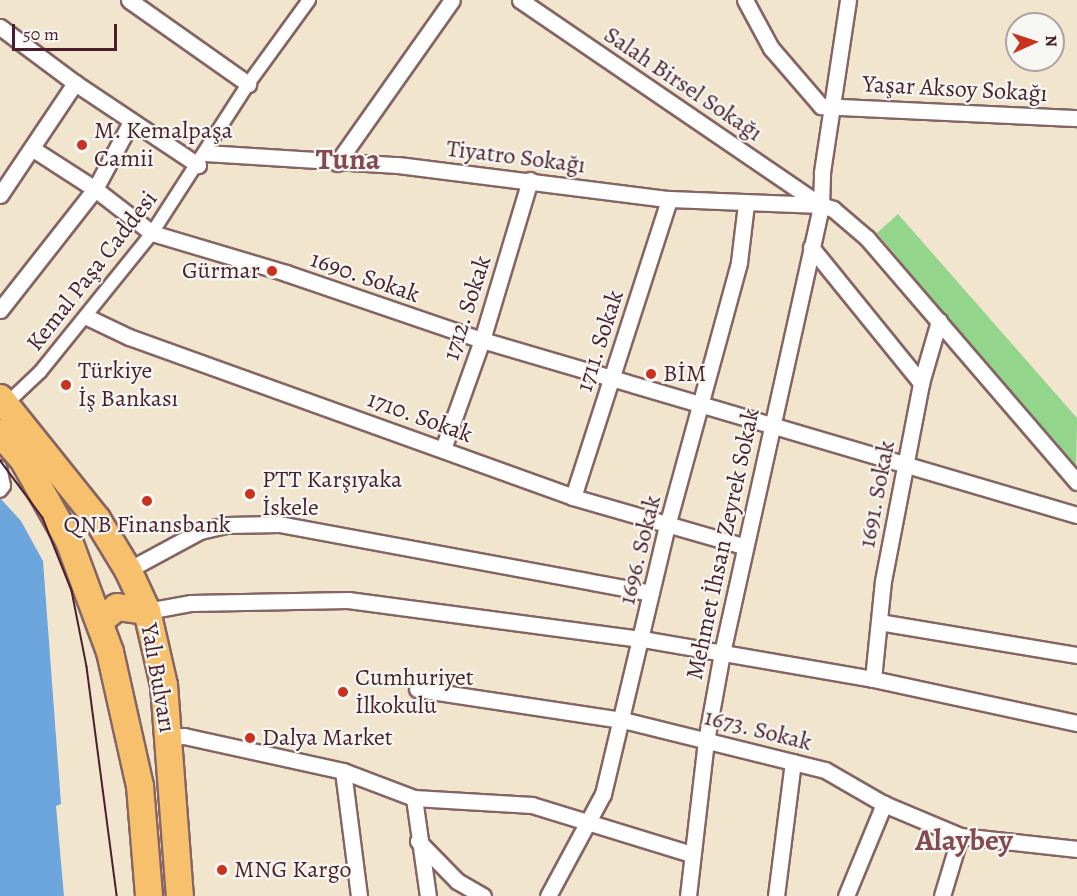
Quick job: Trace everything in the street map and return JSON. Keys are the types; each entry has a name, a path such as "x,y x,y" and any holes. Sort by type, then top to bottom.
{"main road":[{"name":"Yalı Bulvarı","path":"2,405 97,519 128,570 147,611 160,656 169,736 180,896"},
{"name":"Yalı Bulvarı","path":"0,433 24,461 48,500 69,541 102,627 132,736 149,896"},
{"path":"102,627 117,608 147,611"}],"street":[{"path":"129,0 248,84"},
{"name":"Kemal Paşa Caddesi","path":"2,405 40,372 87,317 152,233 248,84 309,0"},
{"path":"337,163 452,0"},
{"name":"Salah Birsel Sokağı","path":"520,0 822,205 833,208 867,238 1077,482"},
{"path":"745,0 771,48 821,106 831,109"},
{"name":"Mehmet İhsan Zeyrek Sokak","path":"688,896 691,854 706,741 722,653 743,546 822,205 822,172 848,0"},
{"path":"0,27 131,122 201,159"},
{"path":"0,195 33,149 75,83"},
{"name":"Yaşar Aksoy Sokağı","path":"831,109 846,106 1077,118"},
{"path":"0,310 95,189 131,122"},
{"name":"1690. Sokak","path":"33,149 95,189 152,233 286,273 482,340 1077,515"},
{"name":"Tiyatro Sokağı","path":"201,159 398,165 530,180 669,200 822,205"},
{"name":"1712. Sokak","path":"443,449 482,340 530,180"},
{"name":"1711. Sokak","path":"573,497 669,200"},
{"name":"1696. Sokak","path":"548,896 603,794 623,720 667,526 740,262 746,204"},
{"path":"811,247 921,383"},
{"name":"1710. Sokak","path":"87,317 129,337 573,497 667,526 743,546"},
{"name":"1691. Sokak","path":"873,679 879,622 905,465 921,383 939,321"},
{"path":"0,467 4,486 0,491"},
{"path":"128,570 200,531 226,525 279,524 651,593"},
{"path":"147,611 202,602 348,600 642,639 873,679 1077,723"},
{"path":"879,622 1077,656"},
{"name":"1673. Sokak","path":"417,689 623,720 825,770 884,804 960,836 1077,849"},
{"path":"169,736 184,736 343,771 414,798 532,805 691,854"},
{"path":"776,896 793,762"},
{"path":"343,771 359,896"},
{"path":"414,798 418,841 428,896"},
{"path":"846,896 884,804"},
{"path":"942,896 960,836"},
{"path":"418,841 457,881 483,896"}],"green space":[{"path":"898,214 1077,418 1076,474 877,233"}],"water":[{"path":"0,498 21,521 43,561 61,804 56,806 64,896 0,896"}],"tram line":[{"path":"0,460 43,518 72,591 87,667 117,896"}],"place":[{"name":"M. Kemalpaşa Camii","path":"82,145"},
{"name":"Gürmar","path":"272,271"},
{"name":"BİM","path":"651,374"},
{"name":"Türkiye İş Bankası","path":"66,385"},
{"name":"PTT Karşıyaka İskele","path":"250,494"},
{"name":"QNB Finansbank","path":"147,501"},
{"name":"Cumhuriyet İlkokulu","path":"343,692"},
{"name":"Dalya Market","path":"250,738"},
{"name":"MNG Kargo","path":"222,870"}],"district":[{"name":"Tuna","path":"348,159"},
{"name":"Alaybey","path":"964,840"}]}
